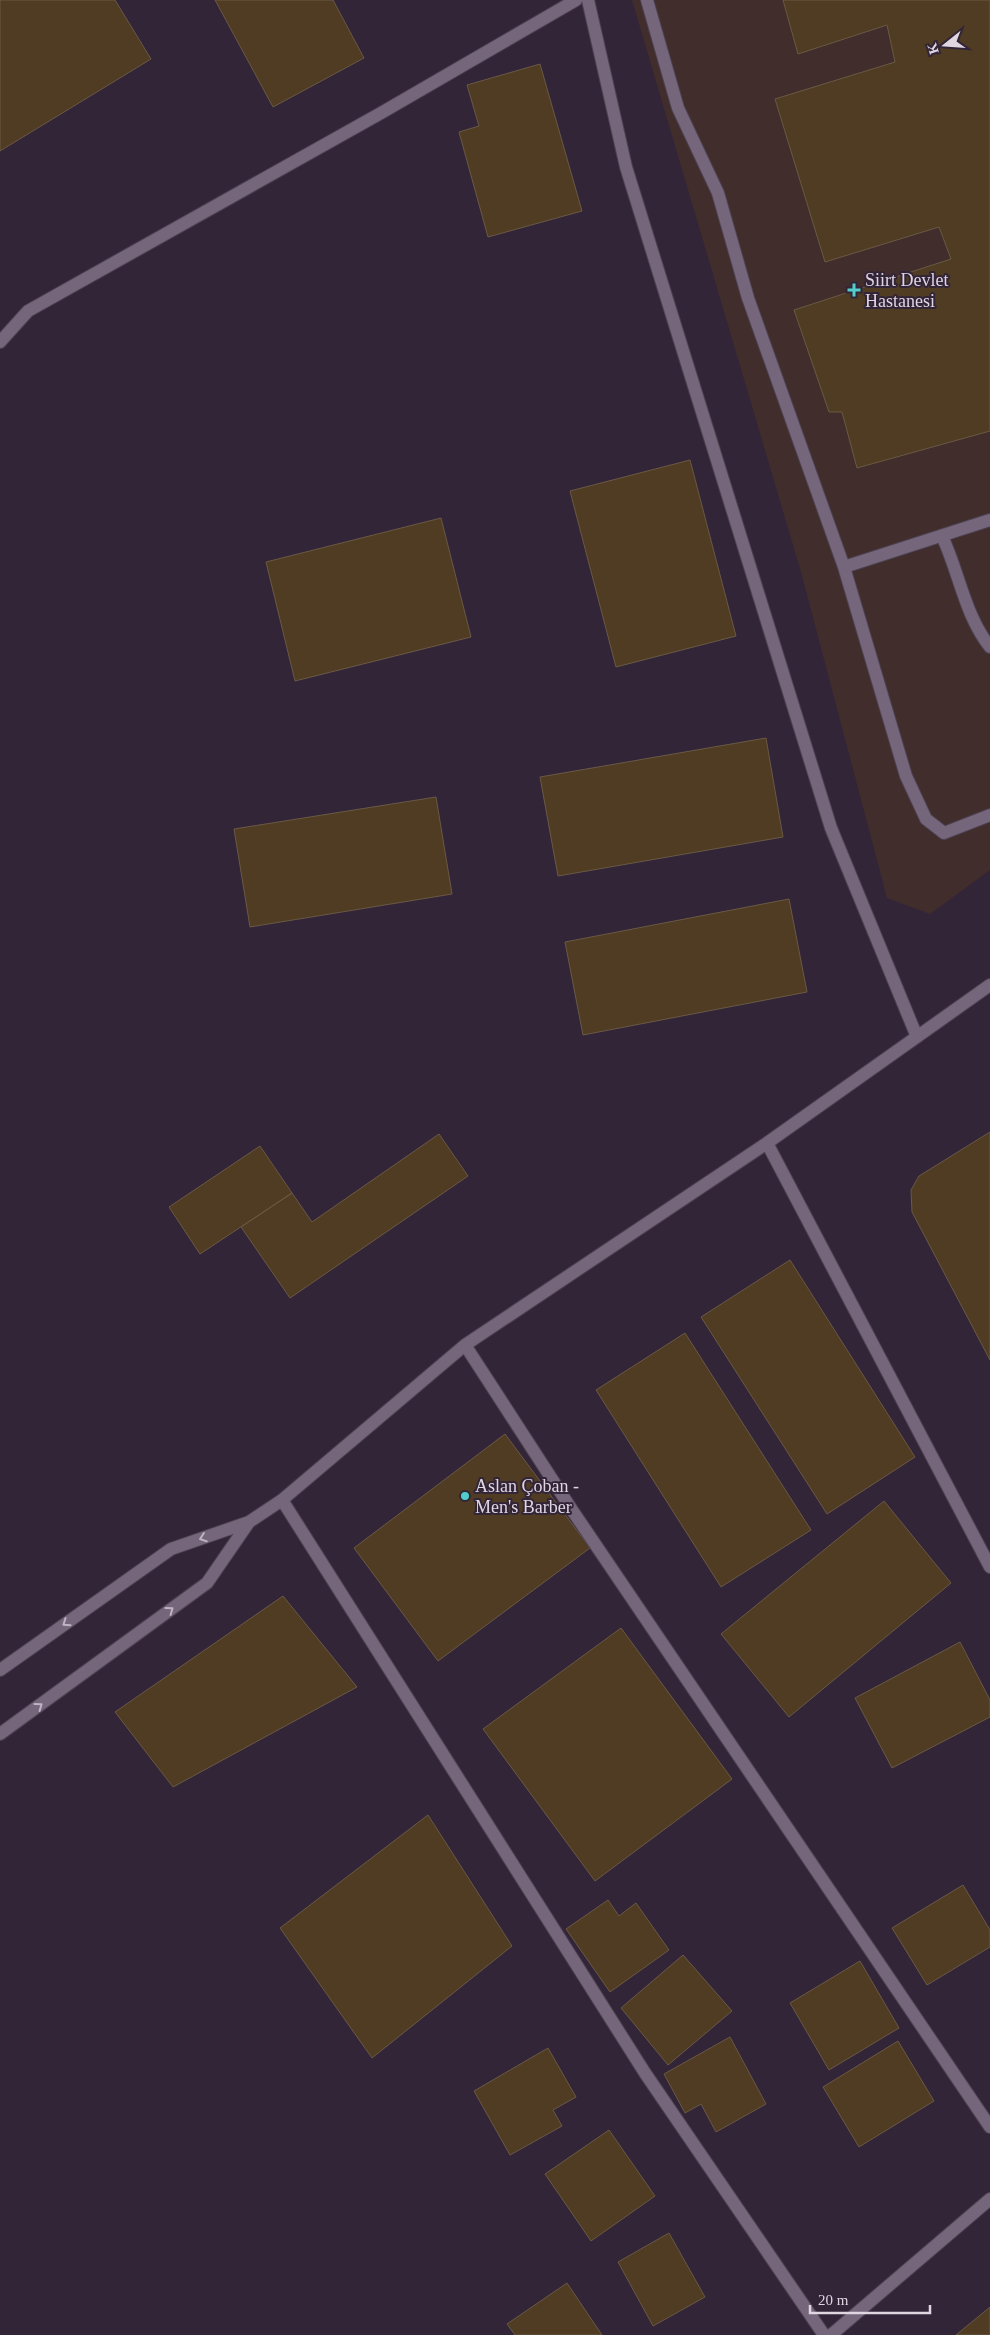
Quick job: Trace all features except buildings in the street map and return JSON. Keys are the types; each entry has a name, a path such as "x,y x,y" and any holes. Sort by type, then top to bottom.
{"street":[{"path":"0,342 28,311 381,113 576,0"},
{"path":"588,0 626,167 830,828 917,1037"},
{"path":"647,0 678,108 718,193 748,298 844,567 906,776 926,819 944,833 990,815"},
{"path":"844,567 990,520"},
{"path":"942,536 952,556 980,635 990,647"},
{"path":"0,1670 172,1549 249,1522 282,1500 465,1345 766,1143 990,985"},
{"path":"766,1143 990,1568"},
{"path":"465,1345 572,1510 990,2127"},
{"path":"282,1500 644,2073 824,2335"},
{"path":"0,1734 207,1583 249,1522"},
{"path":"831,2335 990,2199"}],"shaded area":[{"name":"Siirt Devlet Hastanesi","path":"632,0 990,0 990,870 930,914 887,898 801,572"}],"place":[{"name":"Siirt Devlet Hastanesi","path":"854,290"},
{"name":"Aslan Çoban - Men's Barber","path":"465,1496"}]}
